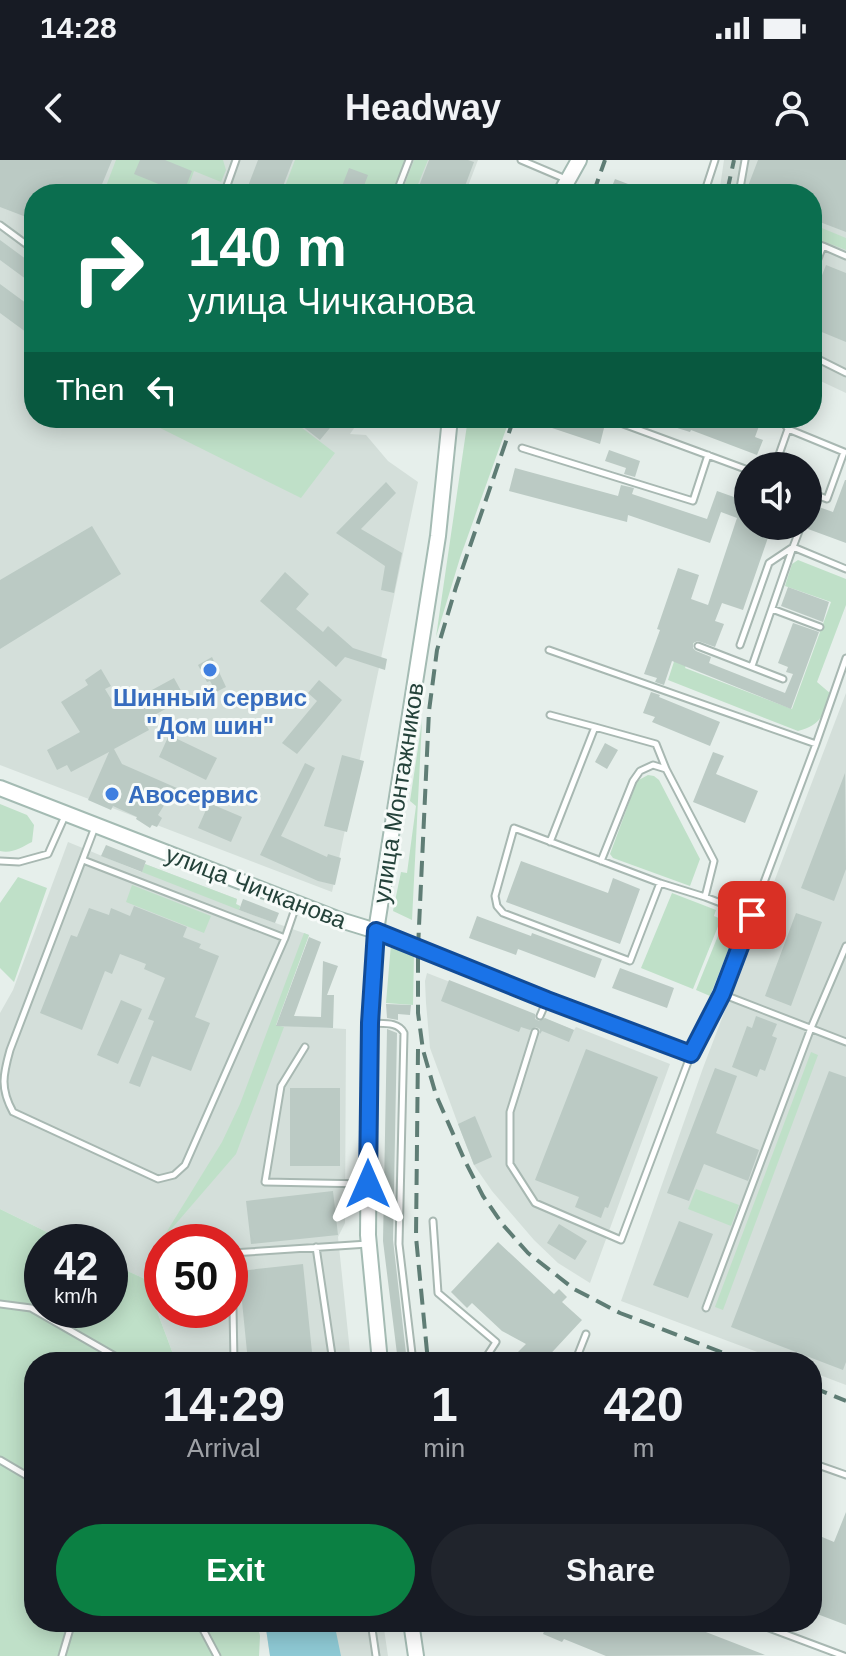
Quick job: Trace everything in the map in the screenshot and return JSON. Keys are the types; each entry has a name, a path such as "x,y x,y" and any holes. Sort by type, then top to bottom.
{"main road":[{"path":"566,184 579,160"},
{"name":"улица Монтажников","path":"379,1352 369,1244 368,1184 370,1023 376,931 438,536 449,428"},
{"name":"улица Чичканова","path":"0,788 337,919 376,931"},
{"path":"412,1632 416,1656"}],"lane":[{"path":"228,184 236,160"},
{"path":"400,184 409,160"},
{"path":"521,160 569,180"},
{"path":"707,184 715,160"},
{"path":"741,184 745,160"},
{"path":"1,227 24,243"},
{"path":"823,246 846,256"},
{"path":"822,361 846,373"},
{"path":"634,428 734,465"},
{"path":"780,452 788,429 844,452 827,499 822,497"},
{"path":"522,448 693,501 708,455"},
{"path":"752,666 796,540"},
{"path":"793,547 846,569"},
{"path":"740,645 769,563 793,547"},
{"path":"772,609 820,627"},
{"path":"698,646 783,679"},
{"path":"549,650 816,744"},
{"path":"535,1032 510,1112 510,1164 535,1203 621,1240 691,1054 722,994 846,658"},
{"path":"550,715 656,744 714,861 705,897"},
{"path":"550,842 595,727"},
{"path":"601,861 633,781 640,771 653,765 666,769"},
{"path":"0,861 19,862 48,854 66,813"},
{"path":"95,826 0,1083 13,1112 158,1179 174,1175 185,1165 285,938 297,903"},
{"path":"660,883 630,961 503,913 497,906 495,896 514,828 752,915"},
{"path":"83,860 285,938"},
{"name":"улица Чичканова","path":"376,931 691,1054"},
{"path":"706,1308 811,1028 846,946"},
{"path":"722,994 846,1042"},
{"path":"540,1016 547,1000"},
{"path":"370,1023 395,1024 404,1033 399,1244 412,1352"},
{"path":"305,1047 281,1086 265,1182 368,1184"},
{"path":"433,1221 438,1293 496,1342 490,1352"},
{"path":"234,1352 232,1253 369,1244"},
{"path":"316,1247 332,1352"},
{"path":"0,1304 31,1308 108,1352"},
{"path":"579,1352 586,1334"},
{"path":"0,1460 24,1474"},
{"path":"822,1467 846,1475"},
{"path":"62,1656 69,1632"},
{"path":"204,1632 217,1656"},
{"path":"372,1632 376,1656"},
{"path":"780,1632 844,1656"}],"shaded area":[{"path":"0,160 478,160 469,184 24,184 24,428 354,428 350,434 366,435 388,461 418,482 332,892 0,765"},
{"path":"724,160 846,160 846,393 822,382 822,184 720,184"},
{"path":"846,693 846,1385 822,1376 822,1352 757,1352 621,1301 703,1068"},
{"path":"68,842 141,872 145,864 237,899 239,910 309,935 276,1025 346,1029 345,1223 338,1237 350,1352 172,1352 163,1328 248,1328 248,1224 144,1224 144,1279 128,1271 128,1224 30,1224 0,1209 0,1013 13,990"},
{"path":"427,973 670,1064 590,1283 558,1263 534,1240 474,1165 430,1048"},
{"path":"266,1632 384,1632 388,1656 270,1656"}],"green space":[{"path":"116,160 223,160 226,170 221,182 194,171 189,184 107,184"},
{"path":"295,160 406,160 396,184 286,184"},
{"path":"414,160 428,160 418,184 405,184"},
{"path":"822,228 846,238 846,250 822,241"},
{"path":"160,428 302,428 335,453 301,498"},
{"path":"467,428 506,428 460,558 436,637"},
{"path":"798,560 846,579 846,605 817,682 831,694 817,722 798,731 668,680 683,634 695,639 685,668 792,709 831,602 785,586 792,564"},
{"path":"422,721 412,920 393,911 401,872 407,873 416,806 410,801"},
{"path":"648,775 659,780 700,859 690,886 613,858 610,854 637,781"},
{"path":"0,804 27,815 34,825 32,842 13,851 0,851"},
{"path":"145,864 237,899 239,910 142,872"},
{"path":"18,877 47,888 14,982 0,968 0,903"},
{"path":"132,885 211,916 204,933 126,902"},
{"path":"672,893 716,910 714,916 721,919 693,989 641,968"},
{"path":"726,916 737,928 710,996 696,990"},
{"path":"304,933 309,935 276,1025 284,1027 236,1154 176,1224 171,1224 222,1142 240,1104"},
{"path":"391,944 414,953 413,1005 386,1003"},
{"path":"811,1052 818,1055 723,1310 715,1307"},
{"path":"696,1189 739,1205 731,1226 688,1209"},
{"path":"0,1209 30,1224 24,1224 24,1328 128,1328 128,1271 144,1279 144,1328 163,1328 172,1352 24,1352 24,1632 259,1632 259,1656 0,1656"}],"water":[{"path":"266,1632 336,1632 341,1656 270,1656"}],"building":[{"path":"0,160 112,160 102,184 24,184 24,216 0,207"},
{"path":"140,160 165,160 192,171 187,184 158,184 134,174"},
{"path":"258,160 293,160 284,184 249,184"},
{"path":"429,160 474,162 466,184 420,184"},
{"path":"758,160 846,160 846,232 822,223 822,184 749,184"},
{"path":"349,168 368,175 365,184 343,184"},
{"path":"0,240 24,258 24,278 0,260"},
{"path":"826,265 846,273 846,342 822,332 822,275"},
{"path":"0,284 24,302 24,331 0,313"},
{"path":"305,428 330,428 320,440"},
{"path":"552,428 604,428 600,444"},
{"path":"677,428 758,428 755,437 763,440 758,452 749,452 691,430"},
{"path":"609,450 640,461 635,477 624,474 626,468 605,461"},
{"path":"515,468 618,496 621,485 634,488 632,494 707,519 717,491 734,497 734,517 721,512 710,543 628,515 627,522 509,491"},
{"path":"846,480 846,543 822,534 822,508 833,512"},
{"path":"386,482 396,493 361,529 402,553 394,593 381,590 385,566 336,533"},
{"path":"92,526 121,574 0,649 0,580"},
{"path":"734,527 734,540 767,540 743,610 722,603 715,621 724,624 715,647 698,641 693,643 693,648 711,657 709,663 785,693 793,674 786,672 788,667 778,663 793,623 819,632 791,709 672,661 664,685 655,682 657,678 644,674 678,568 699,575 691,599 708,605"},
{"path":"285,572 309,594 296,609 323,632 328,626 353,648 387,659 385,670 345,657 336,667 260,601"},
{"path":"788,587 829,602 823,622 781,606"},
{"name":"Шинный сервис \"Дом шин\"","path":"212,657 226,687 216,692 198,665"},
{"path":"101,669 111,686 105,689 117,709 174,678 185,698 144,721 149,730 114,749 122,764 186,792 181,804 168,799 158,815 162,818 157,827 152,825 150,828 137,817 113,806 111,810 88,800 109,752 71,772 67,765 57,770 47,750 80,732 61,702 88,685 85,680"},
{"path":"319,680 342,700 297,754 282,743 317,701 308,693"},
{"path":"651,692 720,722 710,746 652,722 655,717 643,713"},
{"path":"169,735 217,758 206,780 159,757"},
{"path":"605,743 618,750 607,769 595,762"},
{"path":"713,752 724,756 716,774 758,791 745,823 693,802"},
{"path":"342,755 364,761 347,832 324,826"},
{"path":"305,763 315,768 281,836 327,857 328,854 341,858 335,885 318,881 260,855"},
{"path":"845,773 846,869 834,901 801,888"},
{"path":"209,803 242,817 231,842 198,828"},
{"path":"106,845 146,861 142,872 101,856"},
{"path":"521,861 608,893 613,878 640,889 620,944 506,902"},
{"path":"243,899 279,913 275,923 239,910"},
{"path":"134,906 187,927 183,937 219,956 195,1017 210,1023 191,1071 152,1056 140,1087 129,1083 154,1021 148,1019 165,978 144,969 146,964 120,954 112,974 105,971 82,1030 40,1013 71,935 77,937 89,908 109,915 111,908 130,916"},
{"path":"796,913 822,922 791,1006 765,996"},
{"path":"477,916 602,959 595,978 518,949 516,955 469,938"},
{"path":"309,937 321,942 294,1016 321,1017 323,961 338,966 327,995 334,995 333,1028 276,1026"},
{"path":"620,968 674,988 667,1008 612,988"},
{"path":"449,980 535,1014 535,1019 539,1021 545,1018 574,1030 569,1042 542,1031 540,1034 540,1029 536,1027 530,1030 521,1027 519,1032 441,1001"},
{"path":"121,1000 142,1009 118,1064 97,1055"},
{"path":"386,1004 411,1005 410,1015 398,1014 398,1020 387,1018"},
{"path":"756,1016 777,1024 772,1036 777,1038 765,1071 760,1069 757,1077 732,1067 747,1026 752,1028"},
{"path":"387,1029 397,1033 393,1240 406,1352 397,1352 383,1241"},
{"path":"586,1049 658,1077 608,1208 605,1207 601,1218 575,1207 579,1197 535,1180"},
{"path":"715,1068 737,1076 716,1133 759,1150 748,1181 704,1164 689,1201 667,1193"},
{"path":"829,1071 846,1077 846,1362 843,1370 822,1362 822,1352 796,1352 731,1327"},
{"path":"290,1088 340,1088 340,1166 290,1166"},
{"path":"475,1116 492,1157 474,1165 458,1124"},
{"path":"333,1191 338,1235 251,1244 246,1201"},
{"path":"679,1221 713,1234 688,1298 653,1285"},
{"path":"559,1224 587,1241 575,1260 547,1243"},
{"path":"498,1242 554,1294 559,1289 567,1297 562,1302 582,1320 552,1352 518,1352 526,1344 502,1331 472,1303 467,1308 451,1292"},
{"path":"303,1264 312,1352 247,1352 245,1328 248,1328 248,1270"},
{"path":"846,1512 846,1625 822,1616 822,1537 834,1542"},
{"path":"706,1632 765,1655 606,1656 543,1634"}],"railway":[{"path":"597,184 605,160"},
{"path":"729,184 734,160"},
{"path":"511,428 437,650 429,711 418,948 418,1013 423,1050 436,1095 483,1196 528,1253 574,1289 620,1313 721,1352"},
{"path":"418,1049 416,1237 427,1352"},
{"path":"822,1391 846,1401"}],"place":[{"name":"Шинный сервис \"Дом шин\"","path":"210,670"},
{"name":"Авосервис","path":"112,794"}],"route":[{"path":"368,1184 370,1023 376,931 691,1054 722,994 752,915"}]}
